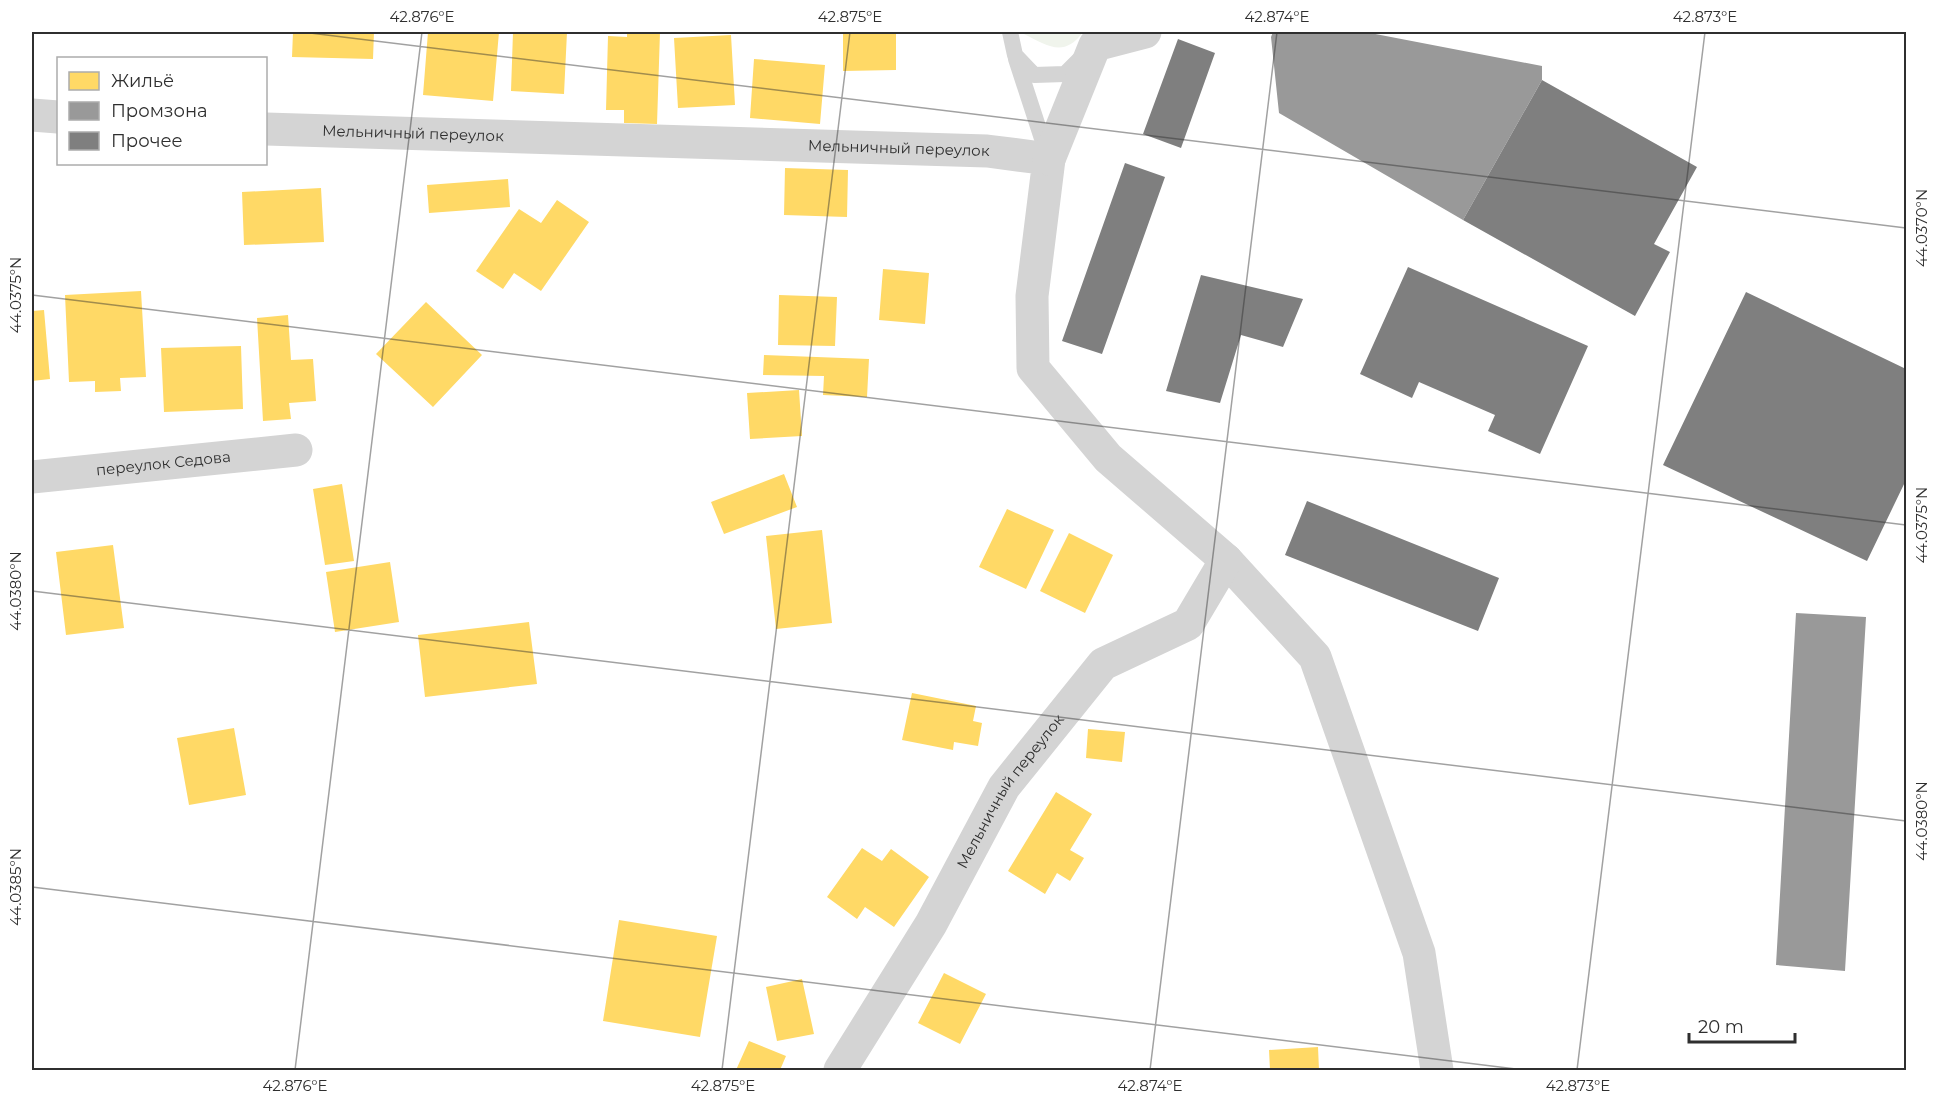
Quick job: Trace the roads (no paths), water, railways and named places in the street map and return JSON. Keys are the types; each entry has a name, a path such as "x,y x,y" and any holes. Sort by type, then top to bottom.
{"street":[{"path":"1146,32 1099,38 1049,159 1032,296 1033,368 1108,458 1226,560 1315,657 1419,953 1437,1071"},
{"path":"32,115 57,117"},
{"name":"Мельничный переулок","path":"267,129 987,151 1049,159"},
{"name":"переулок Седова","path":"32,477 296,450"},
{"name":"Мельничный переулок","path":"840,1071 932,924 1004,787 1103,664 1188,624 1226,560"}],"lane":[{"path":"1010,32 1015,55 1049,159"},
{"path":"1015,55 1034,75 1065,74 1099,38"}]}
